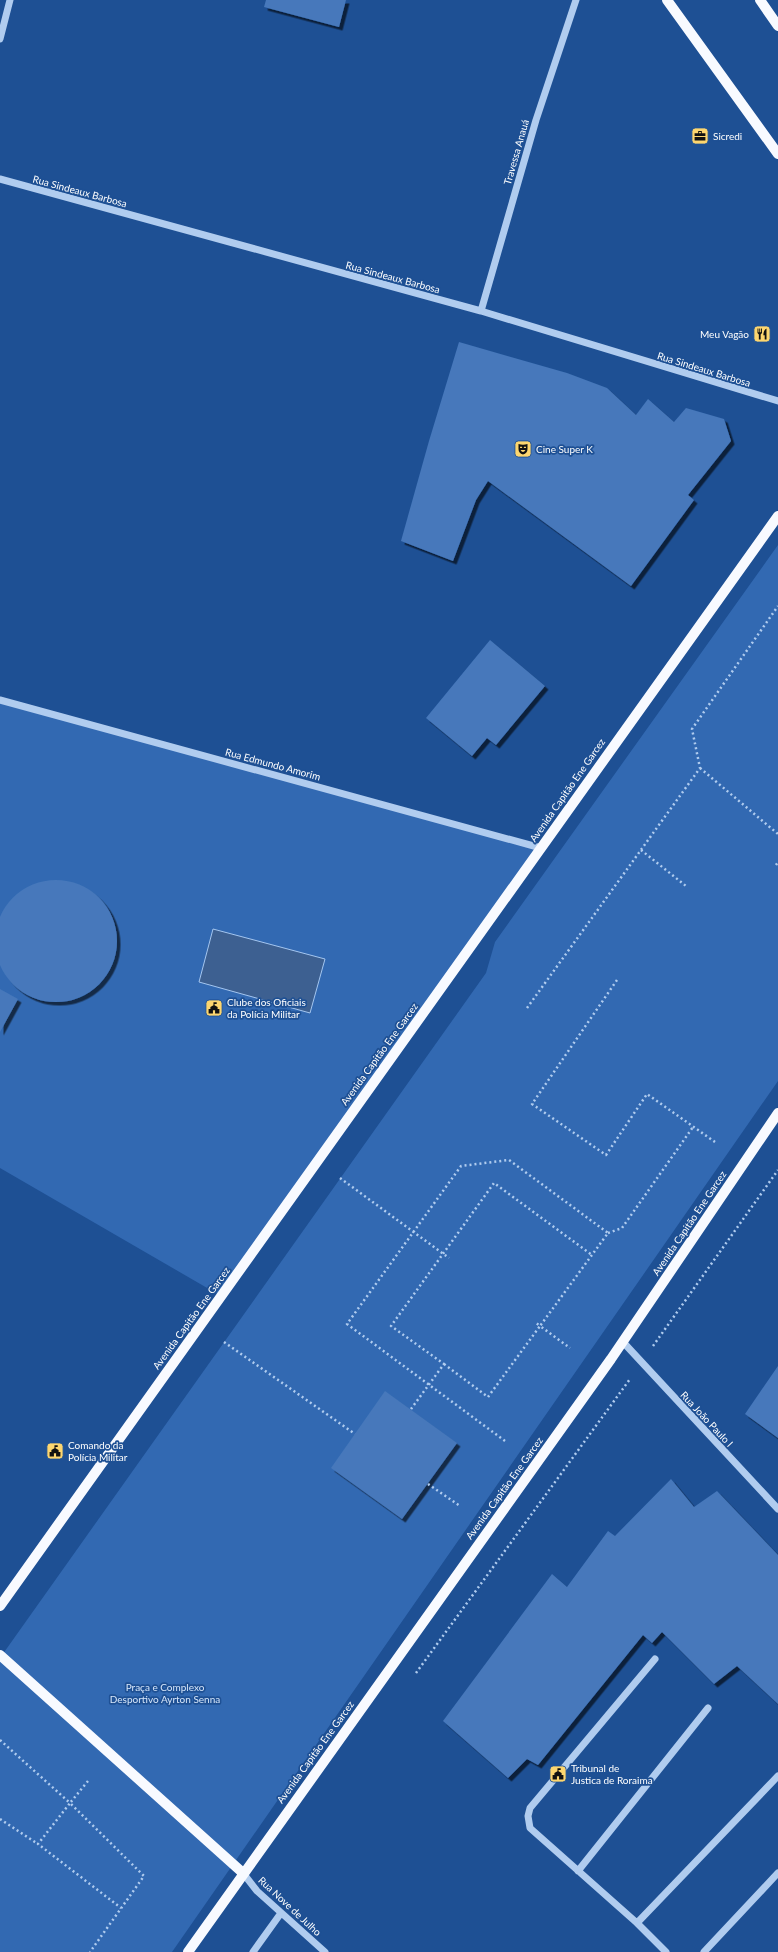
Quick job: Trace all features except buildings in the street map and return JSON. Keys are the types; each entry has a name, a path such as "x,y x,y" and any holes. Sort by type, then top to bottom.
{"main road":[{"path":"667,0 778,154"},
{"path":"760,0 778,26"},
{"name":"Avenida Capitão Ene Garcez","path":"0,1606 778,516"},
{"name":"Avenida Capitão Ene Garcez","path":"188,1952 623,1342 778,1113"},
{"path":"0,1655 243,1873"}],"street":[{"path":"0,39 10,0"},
{"name":"Travessa Anauá","path":"481,311 536,120 576,0"},
{"name":"Rua Sindeaux Barbosa","path":"0,179 481,311 778,401"},
{"name":"Rua Edmundo Amorim","path":"0,700 541,848"},
{"name":"Rua João Paulo I","path":"623,1342 778,1509"},
{"path":"655,1659 530,1808 528,1816 530,1828 637,1923 666,1952"},
{"path":"578,1872 708,1708"},
{"path":"637,1923 778,1776"},
{"name":"Rua Nove de Julho","path":"243,1873 257,1890 325,1952"},
{"path":"704,1952 778,1874"},
{"path":"253,1952 281,1913"}],"path":[{"path":"778,606 692,729 700,768 778,834"},
{"path":"527,1008 700,768"},
{"path":"641,850 686,886"},
{"path":"617,980 532,1104 606,1155 647,1094 716,1142"},
{"path":"592,1255 494,1183 391,1326 488,1397 592,1255 608,1233 622,1228 694,1127"},
{"path":"505,1441 347,1324 461,1166 509,1160 608,1233"},
{"path":"412,1678 612,1405 778,1170"},
{"path":"340,1178 449,1258"},
{"path":"536,1323 570,1348"},
{"path":"224,1342 355,1434"},
{"path":"411,1409 444,1364"},
{"path":"428,1484 460,1506"},
{"path":"0,1740 70,1803 144,1876 90,1952"},
{"path":"38,1844 88,1781"},
{"path":"0,1819 38,1844 121,1908"}],"green space":[{"name":"Praça e Complexo Desportivo Ayrton Senna","path":"778,545 778,1081 172,1952 0,1952 0,1658 486,973 495,942"},
{"name":"Clube dos Oficiais da Polícia Militar","path":"0,700 541,848 221,1296 0,1168"}],"shaded area":[{"path":"213,929 325,959 310,1013 199,982"}],"place":[{"name":"Sicredi","path":"700,136"},
{"name":"Meu Vagão","path":"762,334"},
{"name":"Cine Super K","path":"523,449"},
{"name":"Clube dos Oficiais da Polícia Militar","path":"214,1008"},
{"name":"Comando da Polícia Militar","path":"55,1451"},
{"name":"Tribunal de Justica de Roraima","path":"558,1774"}]}
